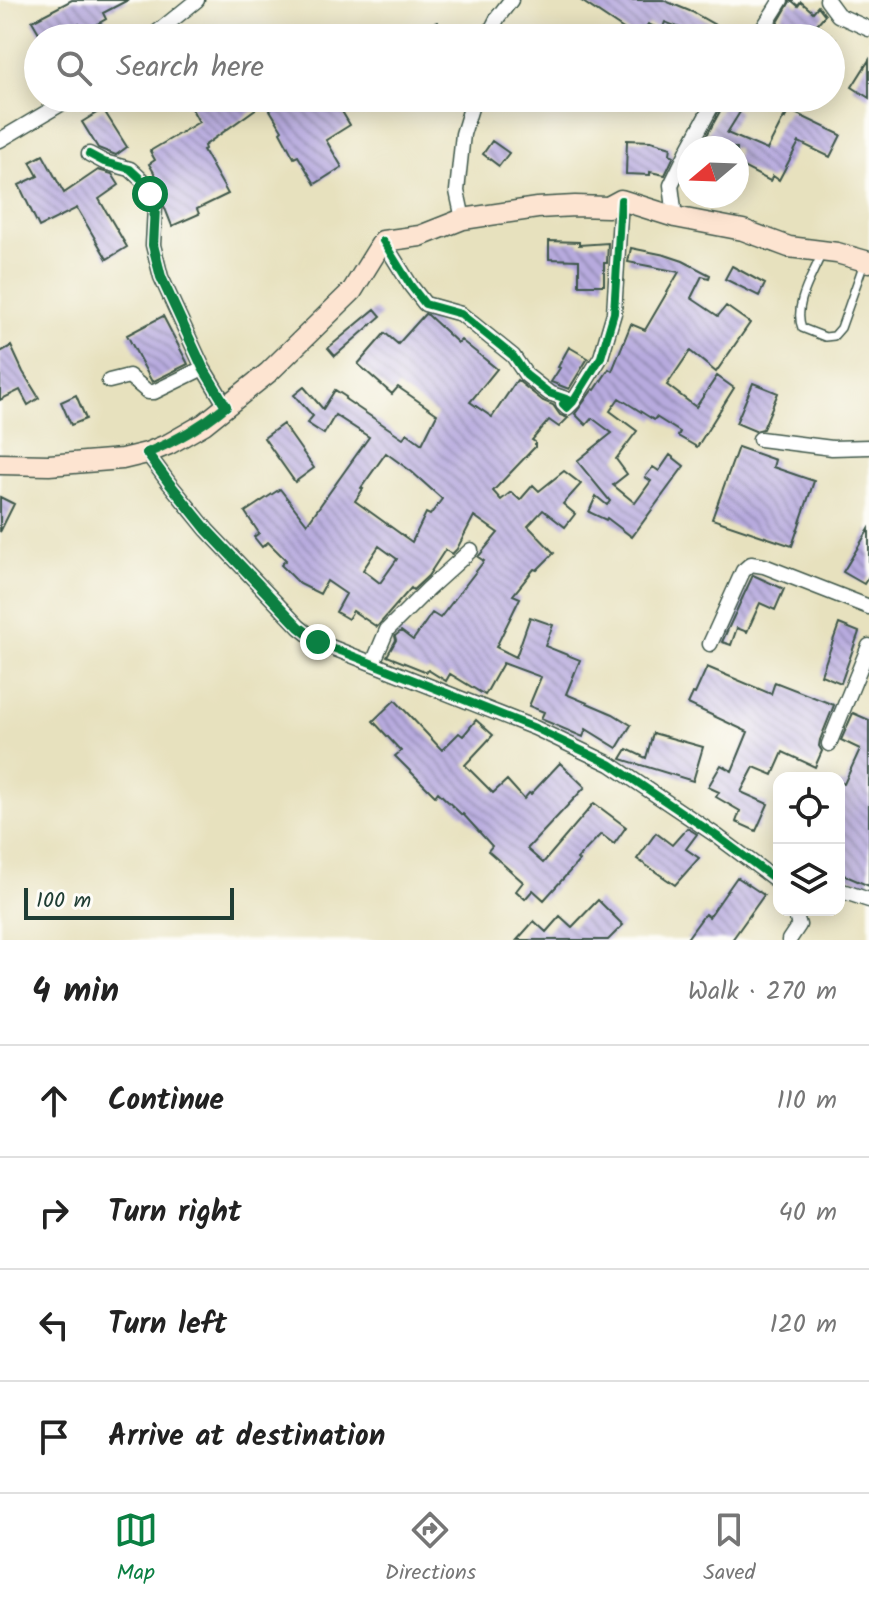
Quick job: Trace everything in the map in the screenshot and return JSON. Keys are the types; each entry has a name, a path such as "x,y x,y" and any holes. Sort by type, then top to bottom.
{"main road":[{"path":"0,464 49,465 122,459 169,444 204,424 269,372 352,291 383,241 420,236 463,219 537,208 608,207 621,200 675,217 743,230 789,247 867,261"}],"street":[{"path":"167,24 197,0"},
{"path":"494,24 511,0"},
{"path":"766,24 781,0"},
{"path":"827,0 838,15 869,29"},
{"path":"0,140 47,112"},
{"path":"463,219 457,191 463,134 470,112"},
{"path":"695,136 708,112"},
{"path":"89,154 130,169 143,181 155,207 153,245 161,277 203,368 226,406"},
{"path":"675,217 671,185 677,173"},
{"path":"383,241 425,304 461,314 513,356 526,375 549,393 569,400 563,404 567,408 601,357 614,313 621,200"},
{"path":"109,381 129,376 148,392 154,392 203,368"},
{"path":"760,439 832,448 869,447"},
{"path":"147,453 207,530 299,627 318,642 535,728 610,764 717,836 773,878"},
{"path":"373,663 387,630 471,550"},
{"path":"710,644 743,571 751,564 764,566 869,607"},
{"path":"829,744 869,646"},
{"path":"845,892 869,900"},
{"path":"789,940 799,925 796,916"}],"lane":[{"path":"823,251 799,307 798,318 802,328 825,337 834,336 841,328 867,261"}],"building":[{"path":"72,0 128,0 103,13 106,19 97,24 34,24 32,21"},
{"path":"580,0 663,0 713,24 665,22 616,24"},
{"path":"791,0 798,6 801,2 813,12 818,6 825,15 817,24 777,24"},
{"path":"869,60 869,98 852,87"},
{"path":"98,112 105,112 127,147 116,155 98,148 82,122"},
{"path":"194,112 251,112 204,146 203,150 228,194 197,209 199,214 172,226 155,183 159,181 149,164 155,160 150,151 199,122"},
{"path":"271,112 342,112 350,125 326,140 342,167 315,184 298,156 294,158 280,132 282,130"},
{"path":"720,112 740,112 727,133 734,136 707,136"},
{"path":"788,112 841,135 830,157 799,142 779,180 773,176 770,181 749,170 749,142 767,150"},
{"path":"627,140 651,141 671,147 670,154 674,156 665,175 650,172 650,175 626,174"},
{"path":"492,141 509,153 499,166 483,154"},
{"path":"43,155 64,193 98,170 112,174 119,185 99,199 127,247 107,259 77,208 39,227 19,185 38,176 30,162"},
{"path":"549,241 579,242 579,245 608,243 604,285 579,285 579,260 549,259"},
{"path":"631,248 683,261 710,275 709,278 702,276 691,298 718,316 726,306 750,323 716,372 690,351 667,385 696,407 717,376 734,388 697,447 678,436 680,432 619,398 610,411 637,431 616,459 627,474 613,485 635,503 651,481 645,477 653,467 659,471 670,455 684,466 632,537 607,518 589,512 596,496 607,505 610,501 577,461 612,433 592,418 586,425 575,414 609,369 612,371 631,324 645,330 679,272 628,262"},
{"path":"732,266 765,284 759,296 725,279"},
{"path":"375,309 381,316 335,356 328,348"},
{"path":"425,314 428,315 458,343 461,340 497,369 470,402 492,417 517,380 568,418 559,427 549,420 532,440 535,447 493,491 501,500 511,492 520,500 533,485 539,491 564,471 581,484 563,504 575,514 565,527 543,510 528,526 554,553 537,570 534,569 513,595 520,598 496,647 516,657 530,617 553,625 545,646 580,660 566,694 631,725 617,748 586,729 583,737 541,719 544,712 529,706 541,677 503,663 485,695 450,674 446,681 428,670 387,656 396,640 395,636 401,631 413,640 432,613 440,618 484,561 478,557 498,533 474,516 457,549 452,554 445,550 428,576 413,590 411,588 377,627 353,611 348,619 336,612 346,594 327,581 320,594 300,584 281,565 286,560 268,542 262,547 254,537 259,533 245,512 280,489 307,524 369,437 335,415 324,434 307,423 313,416 294,395 304,387 323,409 335,390 403,438 407,433 422,444 437,414 398,387 392,394 358,364 385,333 398,344","holes":["386,453 442,499 430,515 426,513 412,542 355,501","379,546 397,559 380,583 363,570"]},
{"path":"163,316 188,364 152,382 127,335"},
{"path":"11,346 39,398 28,405 20,390 0,400 0,352"},
{"path":"569,347 588,358 569,389 551,382"},
{"path":"753,383 778,393 763,429 755,431 736,423"},
{"path":"76,395 86,419 71,425 61,402"},
{"path":"283,424 314,468 295,482 264,438"},
{"path":"738,447 775,460 773,467 814,481 792,546 712,519"},
{"path":"0,497 14,504 0,532"},
{"path":"869,529 869,576 864,584 843,572"},
{"path":"753,575 784,589 775,610 760,603 747,632 737,628 731,645 722,642"},
{"path":"839,624 859,632 841,683 821,675"},
{"path":"707,667 771,694 775,682 834,705 820,740 822,751 815,767 783,752 773,775 754,767 741,792 768,804 756,831 736,822 740,811 716,797 719,792 708,787 721,765 732,771 748,732 688,704"},
{"path":"395,700 442,750 459,733 463,736 476,720 493,735 465,765 493,793 507,780 524,799 560,763 585,787 527,849 543,863 594,803 626,827 614,844 601,834 544,900 533,890 525,899 516,891 523,882 488,851 492,846 463,814 438,792 435,796 395,756 401,751 373,721"},
{"path":"853,713 869,720 869,886 845,876 845,782 860,749 841,740"},
{"path":"653,733 703,747 693,781 621,759 627,749 646,758"},
{"path":"687,828 697,834 686,849 699,858 675,885 637,859 656,833 672,845"},
{"path":"737,877 764,895 732,940 686,940 705,914 709,917"},
{"path":"598,900 623,925 608,940 517,940 534,921 546,932 560,916 572,927"}],"cycle path":[{"path":"89,154 130,169 143,181 155,207 153,245 161,277 203,368 226,406"},
{"path":"383,241 425,304 461,314 513,356 526,375 549,393 569,400 563,404 567,408 601,357 614,313 621,200"},
{"path":"147,453 207,530 299,627 318,642 535,728 610,764 773,878"}],"route":[{"path":"150,194 155,207 153,245 161,277 203,368 226,406 204,424 147,453 207,530 299,627 318,642"}]}
